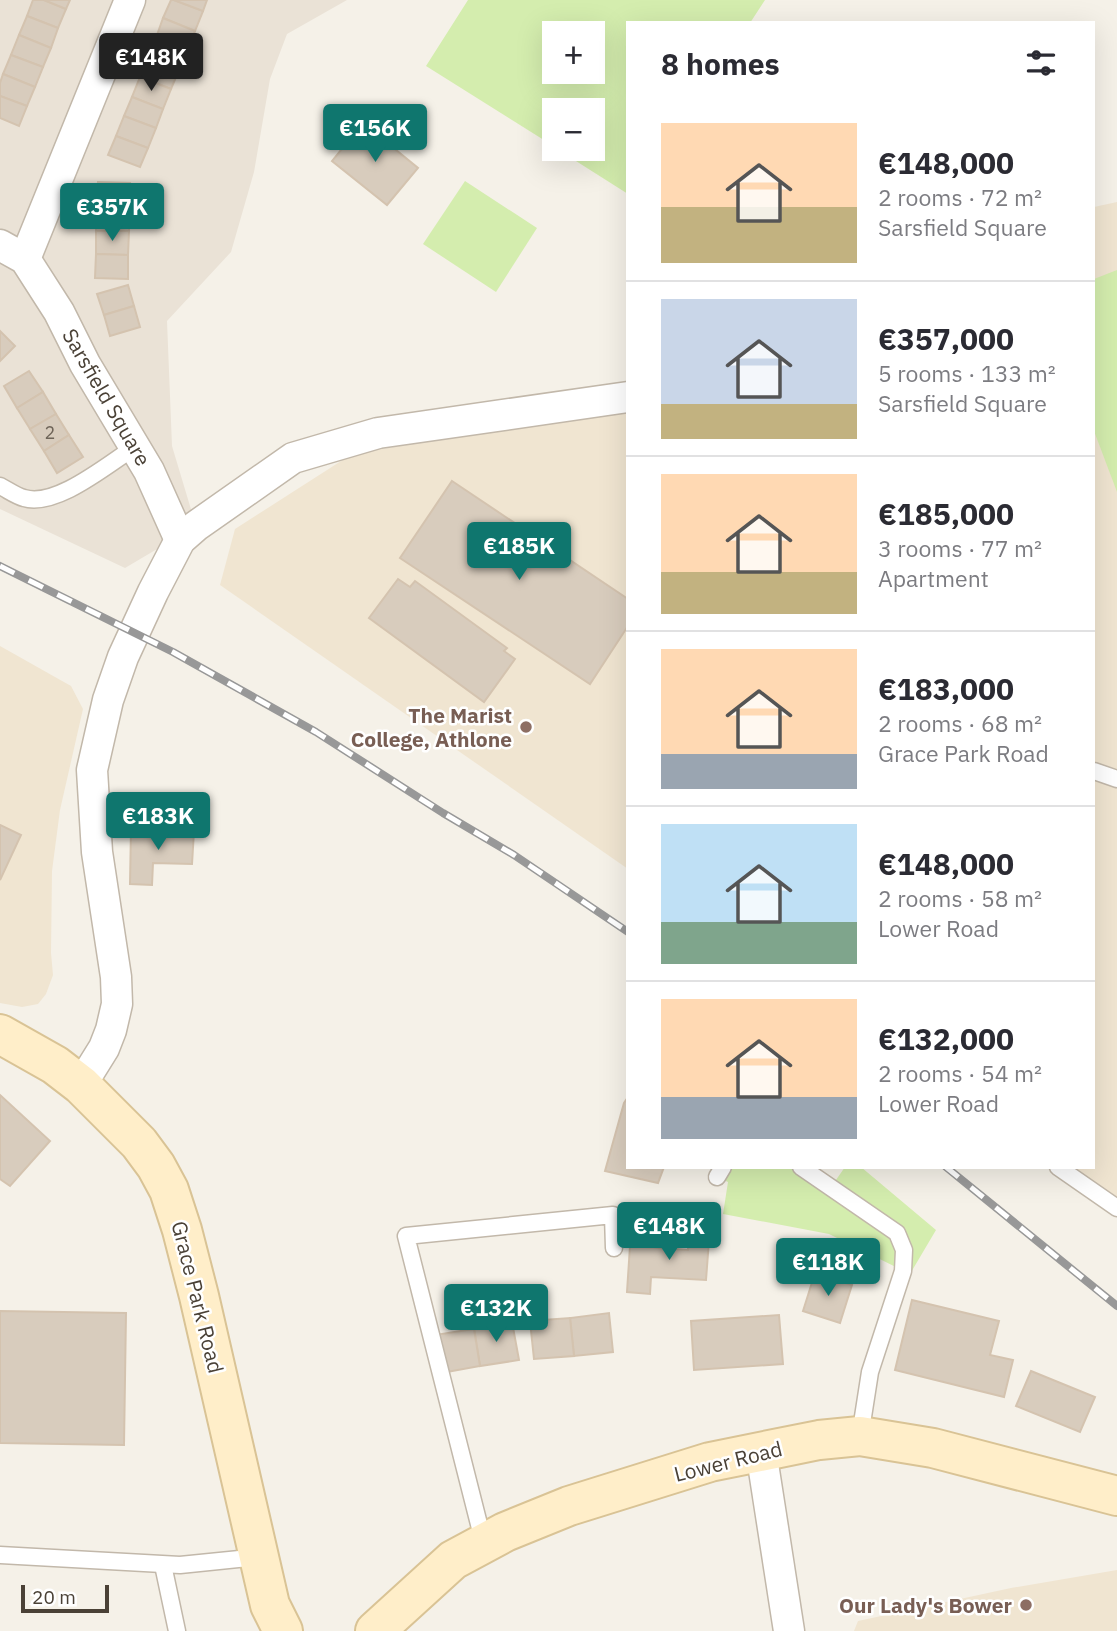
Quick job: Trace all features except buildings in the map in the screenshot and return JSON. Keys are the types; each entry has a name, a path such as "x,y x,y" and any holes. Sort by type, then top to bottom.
{"street":[{"name":"Sarsfield Square","path":"130,0 13,252 59,312 85,363 159,491 180,540"},
{"path":"81,1085 104,1048 117,1004 116,977 97,852 92,770 108,700 123,657 180,540 293,458 378,433 626,397"},
{"name":"Grace Park Road","path":"0,1034 55,1065 81,1085 139,1143 169,1190 199,1296 270,1605 283,1631"},
{"name":"Lower Road","path":"374,1631 453,1560 505,1532 569,1506 710,1462 819,1440 859,1436 933,1448 1117,1496"},
{"path":"761,1451 789,1631"}],"lane":[{"path":"0,486 25,499 47,499 65,493 135,447"},
{"path":"1095,771 1117,779"},
{"path":"804,1169 897,1233 904,1250 903,1270 870,1372 859,1436"},
{"path":"1061,1169 1117,1208"},
{"path":"484,1544 406,1236 613,1215 614,1248"},
{"path":"0,1555 180,1565 259,1557"},
{"path":"163,1564 177,1631"}],"shaded area":[{"path":"0,0 347,0 287,34 270,79 254,172 231,252 167,321 172,446 196,526 125,568 0,509"},
{"path":"1117,202 1117,1208 1061,1169 1095,1169 1095,207"},
{"name":"The Marist College, Athlone","path":"626,408 626,868 220,585 235,529 352,454"},
{"path":"0,646 71,686 83,709 60,810 52,871 53,975 46,994 38,1004 22,1007 0,1003"},
{"name":"Our Lady's Bower","path":"1117,1570 1117,1631 854,1631 858,1621 1011,1588"}],"green space":[{"path":"468,0 765,0 751,21 626,21 626,193 576,161 605,161 605,98 542,98 542,139 426,66"},
{"path":"465,181 537,228 496,292 423,244"},
{"path":"1117,270 1117,492 1095,434 1095,279"},
{"path":"722,1169 804,1169 831,1187 844,1169 863,1169 936,1230 910,1274 829,1234 723,1214 728,1182 717,1177"}],"railway":[{"path":"0,566 173,652 316,732 514,855 626,931"},
{"path":"948,1169 1117,1306"}],"place":[{"name":"The Marist College, Athlone","path":"526,727"},
{"name":"Our Lady's Bower","path":"1026,1605"}]}
